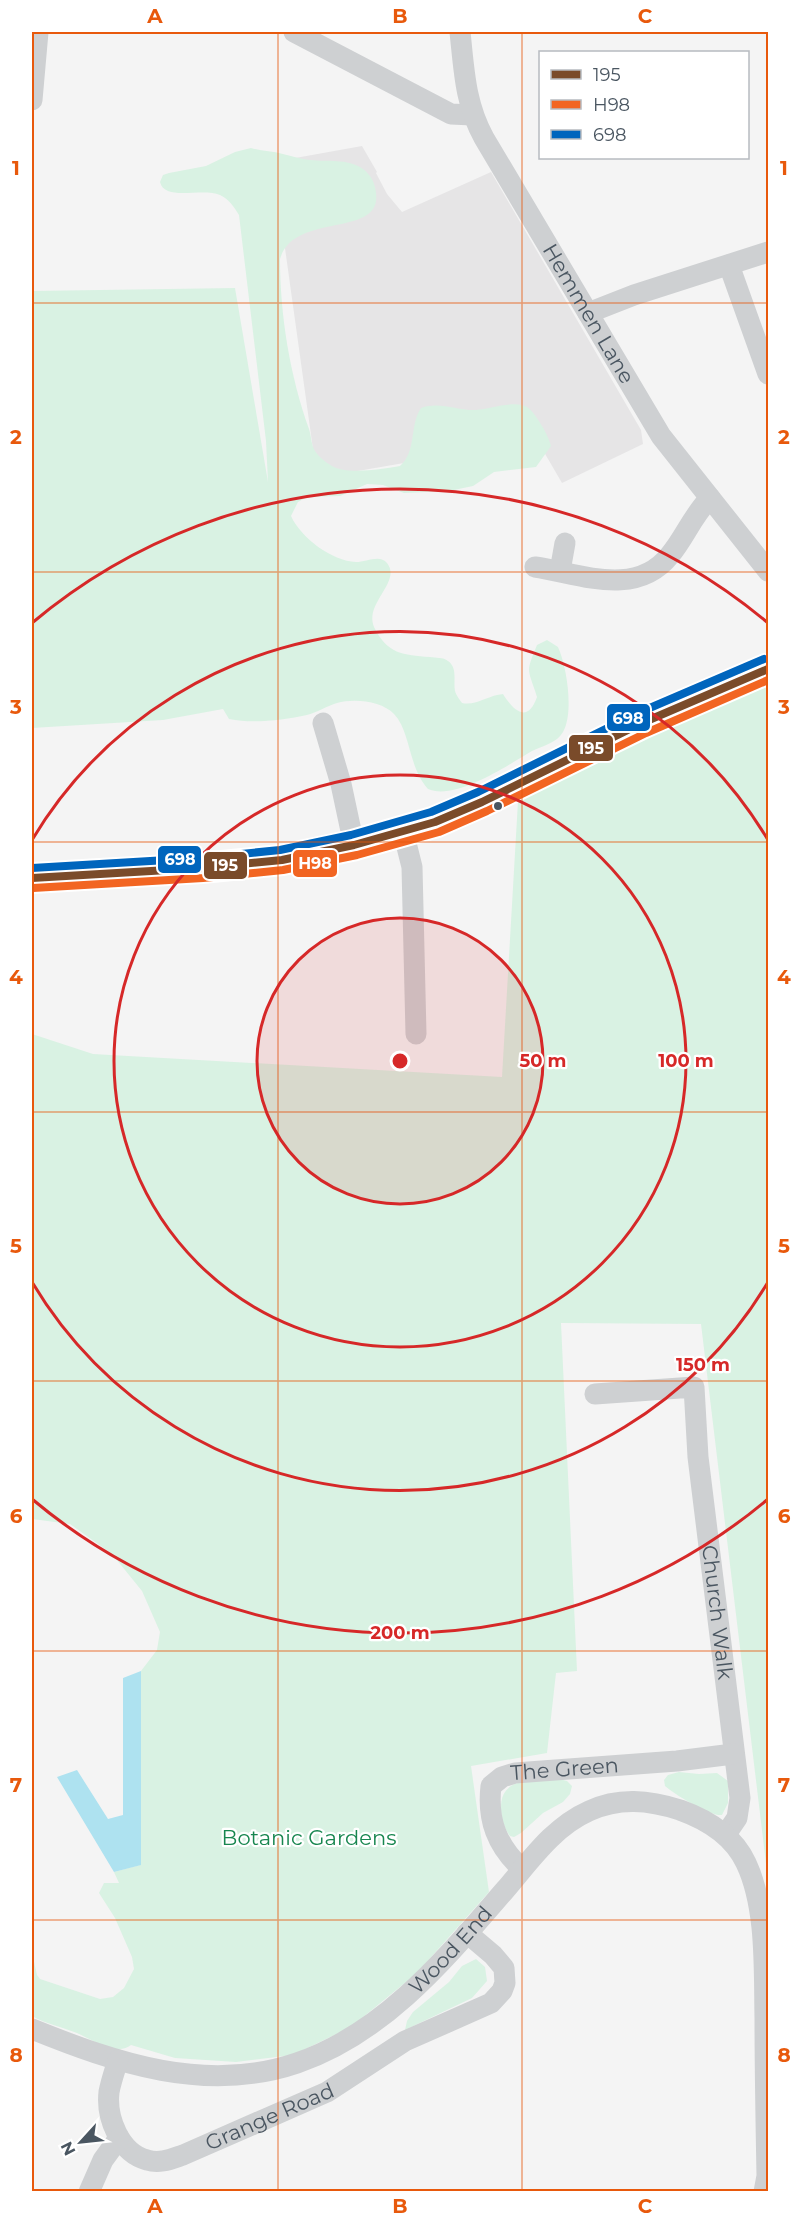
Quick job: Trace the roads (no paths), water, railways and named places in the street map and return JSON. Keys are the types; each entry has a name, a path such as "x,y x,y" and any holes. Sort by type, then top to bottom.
{"street":[{"path":"32,100 38,32"},
{"path":"294,32 450,114 472,115"},
{"name":"Hemmen Lane","path":"460,32 466,91 472,115 661,436 768,571"},
{"path":"588,314 634,295 768,252"},
{"path":"729,265 768,374"},
{"path":"535,567 611,579 633,580 642,577 657,569 670,555 698,511 710,498"},
{"path":"560,571 566,543"},
{"path":"32,878 202,868 282,860 354,845 435,822 482,802 642,723 768,669"},
{"path":"323,723 341,784 354,845"},
{"path":"403,831 412,867 416,1034"},
{"name":"Church Walk","path":"595,1394 694,1387 698,1457 739,1805 737,1818 726,1834"},
{"name":"The Green","path":"522,1869 509,1857 494,1830 489,1801 491,1786 502,1777 539,1771 677,1761 733,1754"},
{"name":"Wood End","path":"118,2060 189,2076 240,2076 296,2064 351,2038 386,2014 430,1974 545,1843 588,1811 623,1801 637,1801 671,1808 705,1821 726,1834 746,1862 758,1898 763,1955 767,2181"},
{"name":"Grange Road","path":"119,2138 136,2156 148,2161 160,2162 183,2155 327,2092 405,2042 491,2003 506,1983 504,1968 493,1955 467,1933"},
{"path":"32,2029 118,2060 109,2092 111,2119 119,2138 103,2160 89,2192"}],"water":[{"path":"141,1671 141,1865 114,1872 57,1777 77,1770 108,1819 123,1815 123,1678"}],"park label":[{"name":"Botanic Gardens","path":"309,1838"}]}
